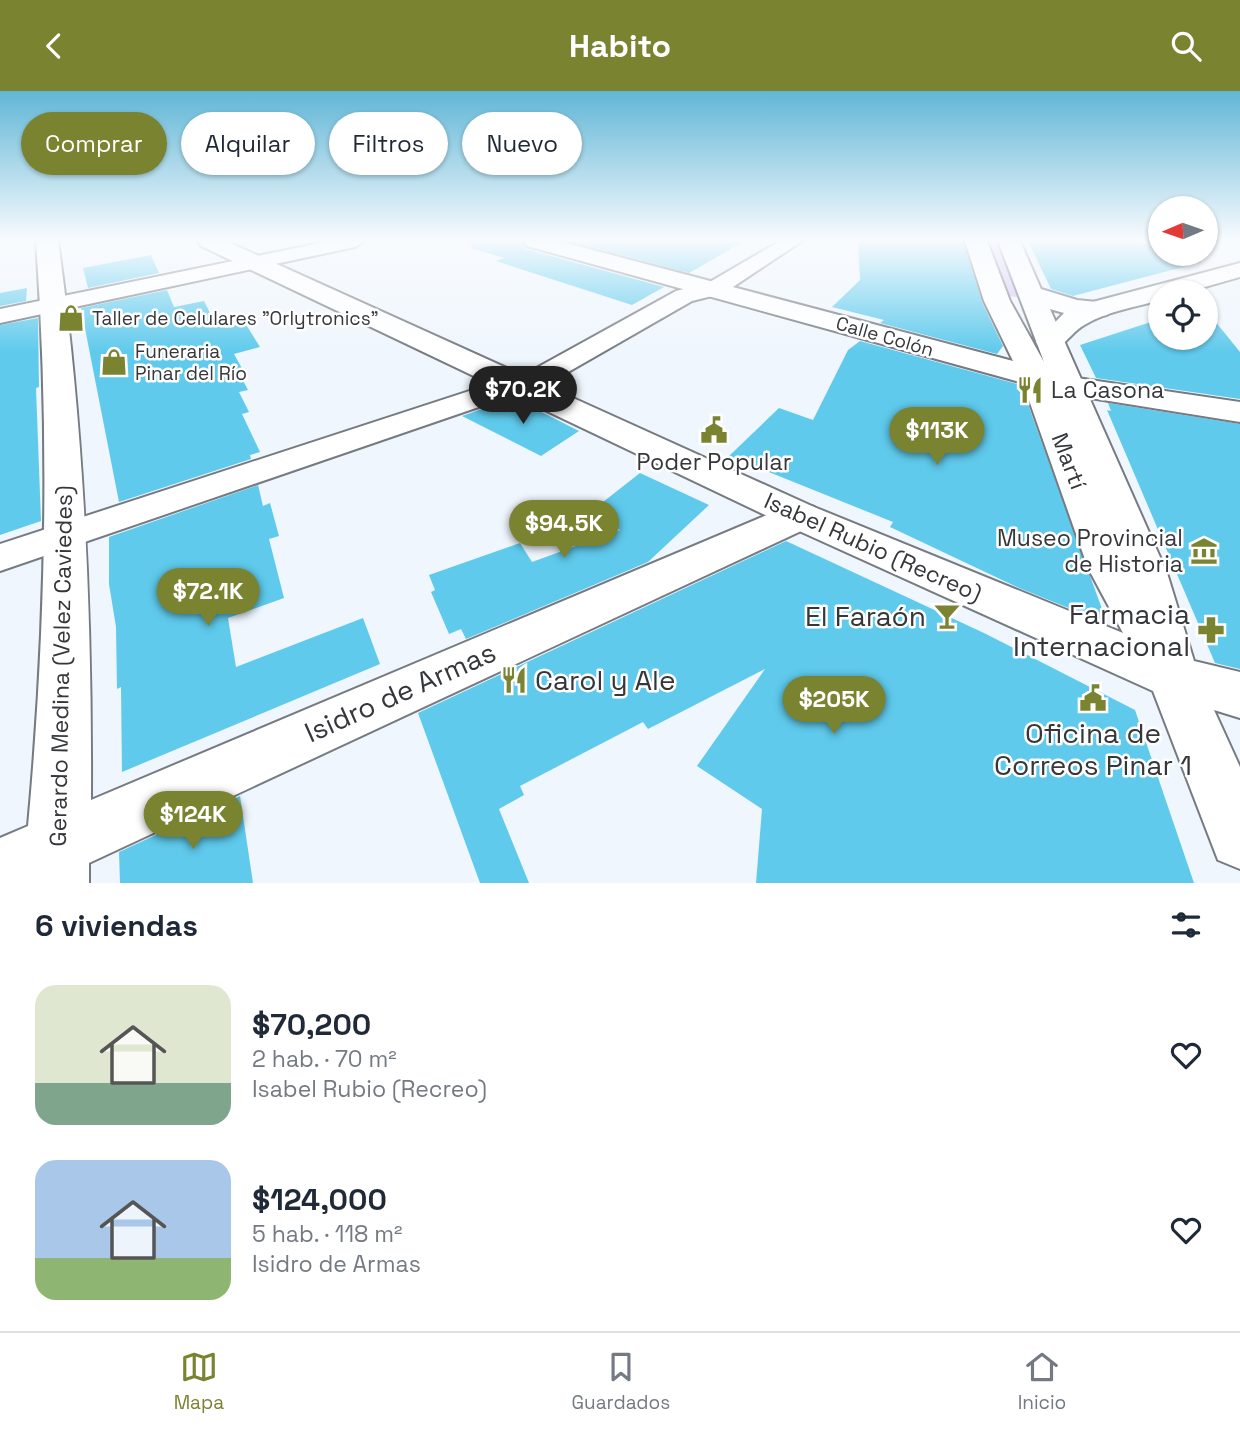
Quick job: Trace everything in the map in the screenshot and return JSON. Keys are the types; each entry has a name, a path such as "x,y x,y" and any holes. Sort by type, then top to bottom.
{"main road":[{"name":"Gerardo Medina (Velez Caviedes)","path":"52,278 68,533 57,863"},
{"name":"Isabel Rubio (Recreo)","path":"290,278 800,516 1173,677 1240,695"},
{"name":"Calle Colón","path":"677,278 986,364 1054,338"},
{"name":"Martí","path":"989,278 997,301 1054,338"},
{"name":"Martí","path":"1026,278 1054,338 1110,568 1173,677 1240,838"},
{"path":"1054,338 1218,278"},
{"path":"1054,338 1240,412"},
{"name":"Isidro de Armas","path":"0,870 57,863 800,516"}],"street":[{"path":"0,316 187,278"},
{"path":"0,558 515,383 540,377 684,296 716,288 732,278"}],"shaded area":[{"path":"1001,278 1015,278 1023,298 1009,296"}],"building":[{"path":"85,278 136,278 88,288"},
{"path":"548,278 631,278 664,287 632,305"},
{"path":"975,278 982,302 1003,346 997,354 880,323 884,320 832,307 860,280"},
{"path":"1046,278 1141,278 1073,296 1051,289"},
{"path":"27,288 26,301 0,306 0,293"},
{"path":"167,290 174,307 204,301 214,321 220,319 225,328 245,323 260,347 234,354 244,372 239,373 248,390 239,392 249,412 242,414 260,452 250,455 251,459 119,502 81,308"},
{"path":"38,318 39,387 36,388 41,521 0,535 0,325"},
{"path":"1148,323 1148,350 1218,350 1218,325 1240,352 1240,399 1096,378 1080,345"},
{"path":"860,341 1021,385 1106,620 1091,617 1019,588 890,527 893,522 729,456 779,408 813,420 848,350"},
{"path":"513,398 579,431 541,456 462,416"},
{"path":"1108,403 1240,424 1240,669 1215,663 1107,410 1111,411"},
{"path":"640,473 709,505 648,562 466,639 461,629 449,634 431,592 435,590 429,575 520,543 532,562 620,530 589,513"},
{"path":"258,485 263,506 270,503 279,536 269,539 284,598 228,618 236,667 363,618 380,664 122,772 121,687 117,689 116,627 109,584 109,537"},
{"path":"786,541 984,633 1135,710 1194,883 756,883 762,809 697,766 765,669 648,729 643,722 520,786 524,795 499,809 529,883 480,883 418,713"},
{"path":"240,796 253,883 120,883 119,852"}],"place":[{"name":"Taller de Celulares \"Orlytronics\"","path":"71,318"},
{"name":"Funeraria Pinar del Río","path":"114,362"},
{"name":"La Casona","path":"1030,390"},
{"name":"Poder Popular","path":"714,430"},
{"name":"Museo Provincial de Historia","path":"1204,551"},
{"name":"El Faraón","path":"947,616"},
{"name":"Farmacia Internacional","path":"1211,630"},
{"name":"Carol y Ale","path":"514,680"},
{"name":"Oficina de Correos Pinar 1","path":"1093,698"}]}
